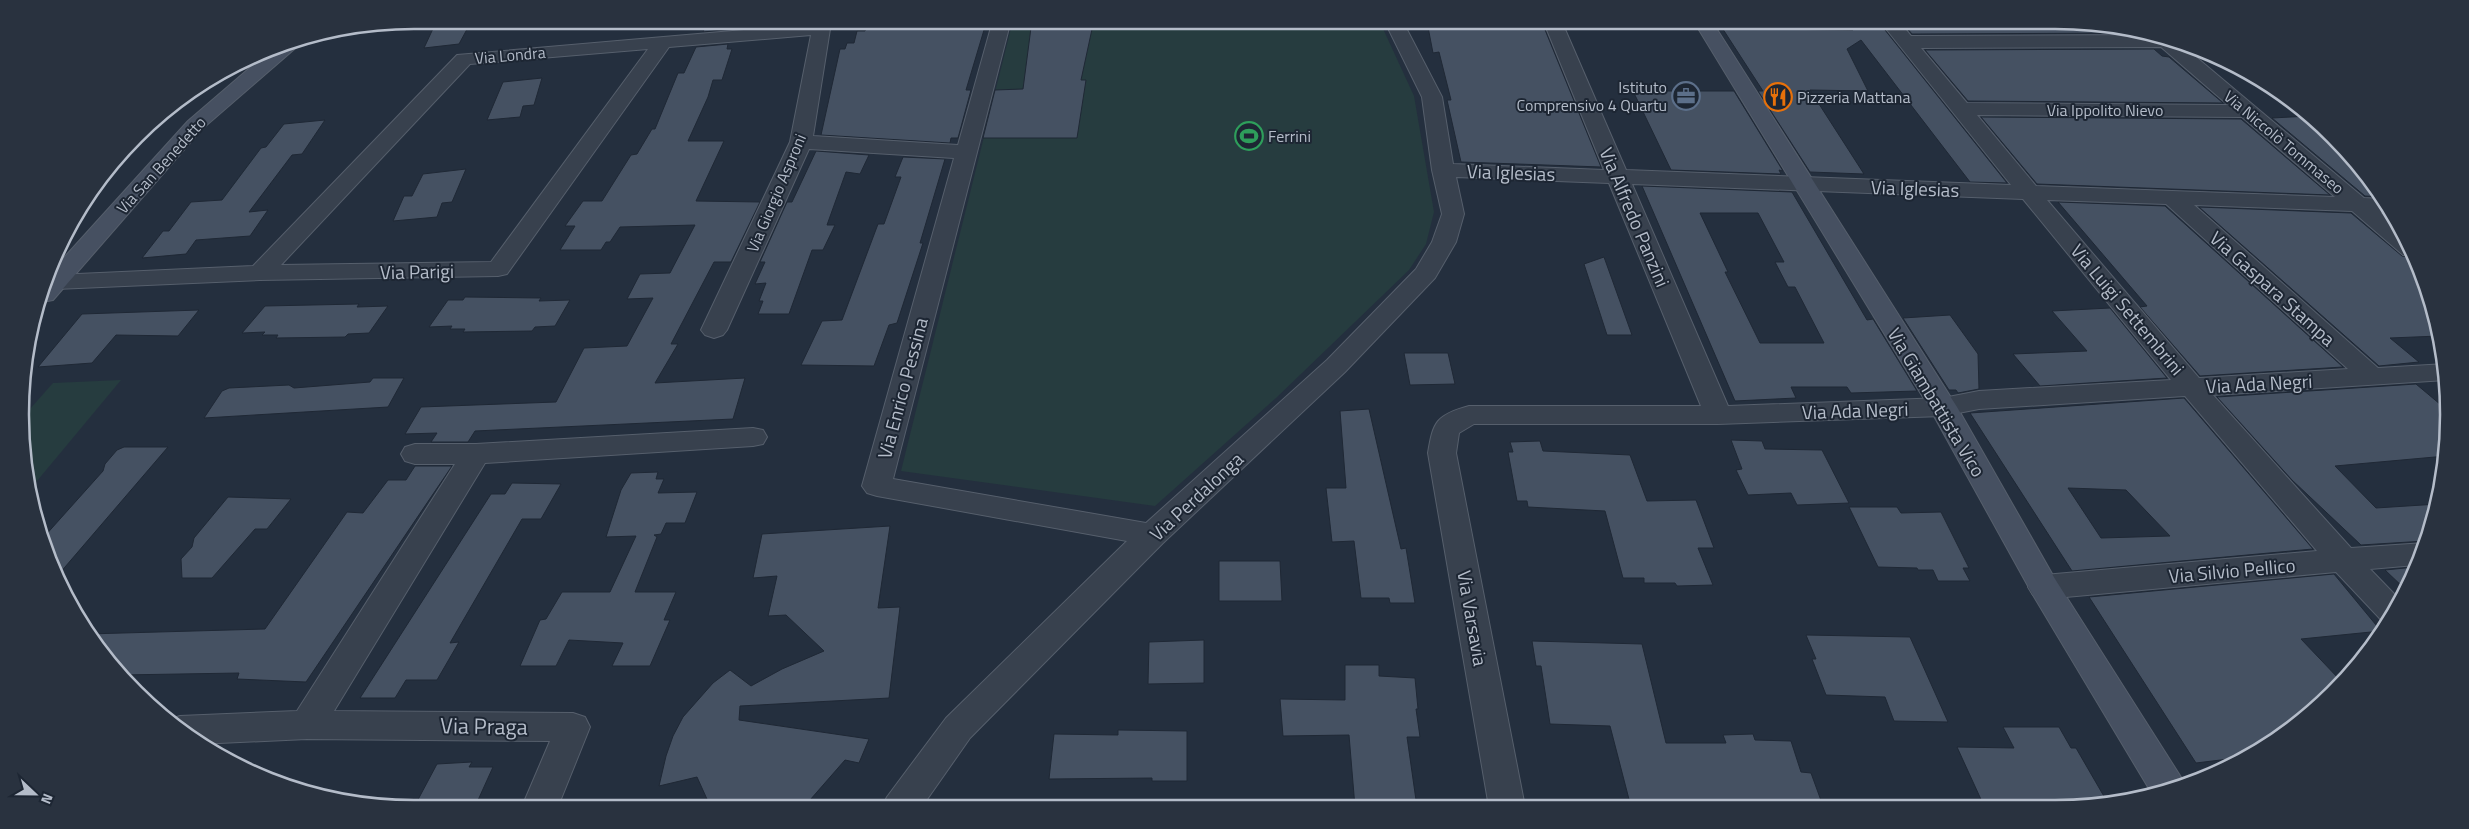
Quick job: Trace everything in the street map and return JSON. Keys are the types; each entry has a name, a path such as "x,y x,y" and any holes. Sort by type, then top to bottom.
{"street":[{"name":"Via Londra","path":"260,273 464,59 663,42 785,29"},
{"name":"Via Giorgio Asproni","path":"714,330 801,142 822,29"},
{"name":"Via Enrico Pessina","path":"999,29 877,486 1152,535"},
{"name":"Via Perdalonga","path":"906,800 958,728 1152,535 1336,366 1426,273 1444,242 1453,214 1443,170 1432,97 1398,29"},
{"name":"Via Alfredo Panzini","path":"1556,29 1718,415"},
{"name":"Via Giambattista Vico","path":"1708,29 1943,407 2044,587 2166,784"},
{"name":"Via Luigi Settembrini","path":"1895,29 2192,386 2342,560 2388,609"},
{"path":"1906,42 2139,38"},
{"name":"Via Parigi","path":"50,289 260,273 498,270 663,42"},
{"name":"Via Niccolò Tommaseo","path":"2173,48 2397,238"},
{"name":"Via San Benedetto","path":"50,289 195,125 275,55"},
{"name":"Via Ippolito Nievo","path":"1961,109 2248,111"},
{"path":"801,142 965,152"},
{"name":"Via Iglesias","path":"1443,170 2378,205"},
{"name":"Via Gaspara Stampa","path":"2173,199 2374,378"},
{"name":"Via Ada Negri","path":"1446,428 1469,415 1718,415 1943,407 1979,400 2192,386 2374,378 2438,373"},
{"name":"Via Varsavia","path":"1446,428 1442,453 1506,800"},
{"path":"415,454 476,454 752,437"},
{"path":"307,725 476,454"},
{"name":"Via Silvio Pellico","path":"2044,587 2414,554"},
{"name":"Via Praga","path":"192,730 307,725 573,727 543,800"}],"green space":[{"path":"1011,29 1383,29 1414,96 1434,212 1426,244 1409,270 1276,398 1155,506 901,471"},
{"path":"121,380 37,481 35,481 29,410 53,383"}],"building":[{"path":"433,29 467,29 459,44 424,48"},
{"path":"704,29 731,29 703,32"},
{"path":"866,29 984,29 966,90 971,90 958,138 951,138 950,143 821,135 840,49 845,49 847,43 854,43 857,31 865,31"},
{"path":"1031,29 1092,29 1081,80 1086,80 1077,138 983,138 995,90 1023,89"},
{"path":"1428,29 1545,29 1601,167 1461,162 1447,100 1451,100 1439,52 1433,53"},
{"path":"1723,29 1884,29 2007,183 1970,182 1861,40 1847,49 1868,91 1810,90 1864,174 1810,172 1758,91 1763,91"},
{"path":"1908,29 2054,29 2112,33 1912,34"},
{"path":"728,44 727,49 732,49 722,80 713,80 708,97 688,141 724,141 696,201 760,202 731,262 714,262 671,344 678,344 655,383 745,378 733,419 475,431 468,442 431,442 437,433 405,434 421,407 556,402 584,348 627,346 653,298 627,299 640,274 670,273 695,225 620,227 610,242 606,242 601,250 560,250 575,226 565,226 583,201 602,201 631,155 637,154 652,129 655,129 678,73 684,73 696,47"},
{"path":"2154,49 2162,56 2169,57 2223,103 1968,101 1925,50"},
{"path":"542,78 534,105 523,106 520,117 487,120 503,82"},
{"path":"1633,91 1734,91 1783,171 1779,170 1781,174 1671,170"},
{"path":"1981,117 2241,119 2330,195 2037,184"},
{"path":"2300,117 2345,160 2373,196 2365,196 2272,118"},
{"path":"325,120 302,154 292,155 249,212 268,210 250,236 196,240 186,254 142,258 163,231 169,231 191,202 222,200 261,148 266,147 284,124"},
{"path":"816,151 869,155 860,174 846,172 827,225 835,225 823,250 812,250 789,314 758,314 763,301 759,301 766,283 755,284 765,262 760,262 787,202 792,202"},
{"path":"903,157 945,159 920,243 923,243 897,323 889,325 874,366 801,365 822,321 842,320 878,224 884,224 901,177 895,177"},
{"path":"466,169 452,202 442,203 437,217 393,221 404,196 412,196 423,174"},
{"path":"1642,186 1792,192 1867,320 1873,319 1917,391 1851,393 1847,387 1791,387 1796,398 1735,401","holes":["1700,213 1758,213 1784,262 1775,262 1788,287 1795,287 1824,343 1760,343 1725,272 1728,272"]},
{"path":"2058,202 2165,206 2343,367 2200,376 2140,307 2147,306"},
{"path":"2199,207 2351,213 2402,256 2406,257 2420,291 2432,336 2390,338 2419,362 2379,366"},
{"path":"1604,257 1632,335 1607,335 1584,264"},
{"path":"465,297 541,298 539,301 570,300 555,326 535,327 532,331 463,332 465,329 450,329 452,326 429,327 448,300 463,300"},
{"path":"359,304 357,307 388,306 369,333 348,334 345,337 276,338 278,335 262,335 265,332 242,333 265,306"},
{"path":"2110,308 2167,378 2040,386 2013,354 2087,351 2052,311"},
{"path":"199,310 178,336 116,335 92,363 38,367 82,314"},
{"path":"1950,315 1978,354 1979,389 1958,393 1956,390 1949,390 1903,318"},
{"path":"1404,353 1448,353 1455,384 1410,385"},
{"path":"373,378 404,378 388,407 204,418 222,391 229,388 289,385 294,388 370,382"},
{"path":"2416,384 2440,404 2438,457 2335,466 2376,508 2429,505 2419,541 2361,545 2292,480 2217,397"},
{"path":"2184,398 2313,549 2072,571 1970,413","holes":["2068,488 2126,490 2170,536 2101,538"]},
{"path":"1369,409 1401,549 1406,548 1415,603 1390,603 1389,598 1361,598 1354,541 1332,542 1326,488 1346,488 1340,411"},
{"path":"1731,440 1762,441 1765,449 1822,450 1849,503 1797,505 1791,493 1748,495 1736,470 1742,469"},
{"path":"1540,441 1543,451 1630,455 1647,501 1696,500 1714,548 1698,548 1713,585 1677,586 1675,583 1644,583 1644,578 1623,578 1605,511 1528,507 1527,501 1517,501 1508,452 1513,452 1510,442"},
{"path":"124,447 168,447 62,570 48,533 103,471 105,464 117,450"},
{"path":"415,466 452,466 306,682 237,679 239,673 130,675 97,634 265,629 347,512 363,513 388,480 406,480"},
{"path":"658,472 656,479 664,479 658,493 697,492 685,523 666,523 661,534 654,535 657,537 635,592 676,592 664,620 670,620 650,666 612,666 623,643 569,640 556,666 520,666 540,620 546,619 562,592 610,592 636,536 606,537 621,490 631,473"},
{"path":"512,483 561,484 541,519 522,519 450,643 459,642 437,680 406,680 395,698 360,698 491,494 505,494"},
{"path":"228,497 291,499 267,529 255,529 212,578 182,578 181,559 192,547 194,538"},
{"path":"1849,507 1897,507 1901,513 1941,512 1969,568 1963,568 1970,581 1938,581 1933,570 1878,567"},
{"path":"890,526 878,608 900,607 889,698 740,706 739,720 869,739 859,763 845,760 810,800 707,800 697,777 659,786 673,736 683,717 713,683 730,670 751,686 782,669 824,651 786,615 768,616 777,576 753,578 762,534"},
{"path":"1219,561 1280,561 1282,601 1219,601"},
{"path":"2408,568 2400,584 2385,570"},
{"path":"2334,574 2377,626 2373,632 2301,639 2337,677 2309,705 2247,749 2226,759 2196,763 2089,597"},
{"path":"1806,635 1910,637 1948,722 1894,721 1885,697 1826,695 1812,659 1816,659"},
{"path":"1204,640 1204,683 1148,684 1149,642"},
{"path":"1532,641 1642,644 1666,743 1726,743 1723,735 1753,734 1755,740 1791,741 1801,772 1811,773 1821,800 1629,800 1610,726 1550,724 1541,666 1536,666"},
{"path":"1345,665 1379,665 1379,676 1415,678 1418,709 1416,709 1420,737 1407,737 1416,800 1354,800 1349,735 1283,736 1280,699 1345,700"},
{"path":"2003,727 2059,727 2071,748 2076,748 2104,797 2054,800 1981,800 1957,747 2014,748"},
{"path":"1118,730 1187,731 1187,781 1152,781 1152,778 1049,779 1054,734 1118,735"},
{"path":"472,762 469,767 493,767 478,800 418,800 437,764"}],"place":[{"name":"Istituto Comprensivo 4 Quartu","path":"1686,96"},
{"name":"Pizzeria Mattana","path":"1778,97"},
{"name":"Ferrini","path":"1249,136"}]}
